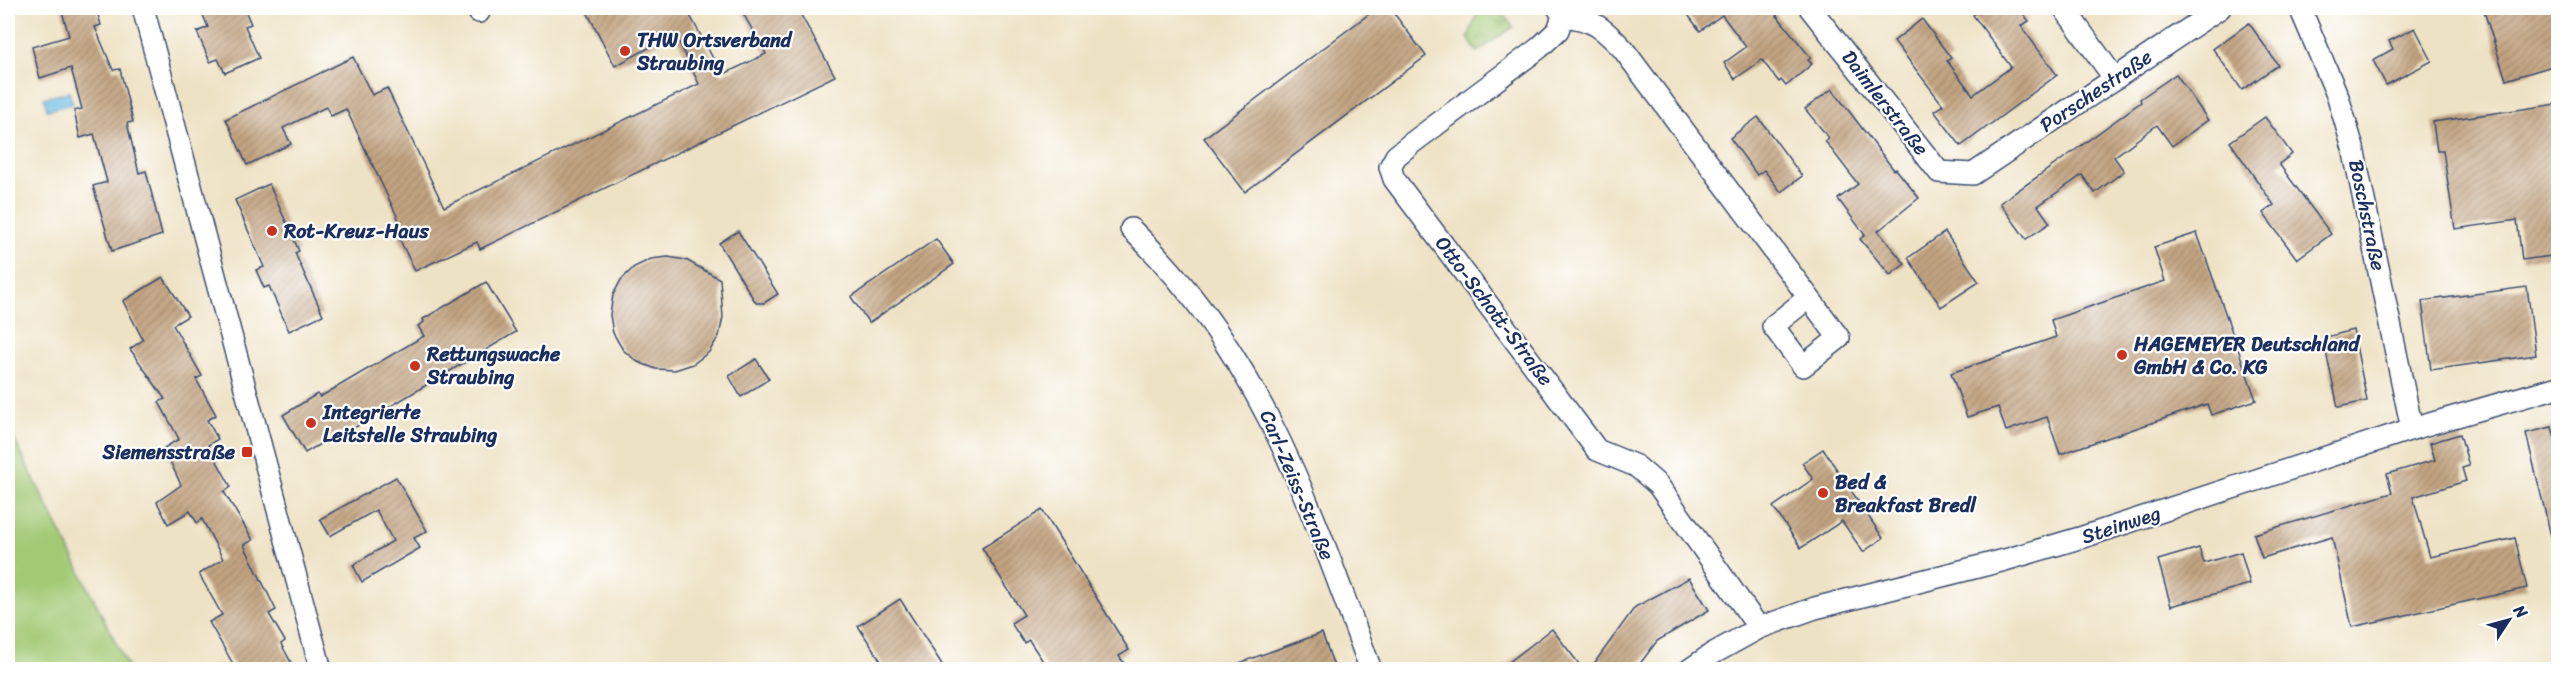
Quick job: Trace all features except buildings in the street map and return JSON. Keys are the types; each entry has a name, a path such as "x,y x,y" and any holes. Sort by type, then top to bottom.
{"street":[{"path":"143,8 321,669"},
{"name":"Daimlerstraße","path":"1810,8 1939,172 1973,174"},
{"path":"2064,8 2115,79"},
{"name":"Porschestraße","path":"1973,174 2220,8"},
{"name":"Boschstraße","path":"2300,8 2338,97 2353,148 2412,429"},
{"path":"1560,12 1585,18 1606,32 1623,49 1762,233 1808,298"},
{"name":"Otto-Schott-Straße","path":"1560,12 1558,30 1539,48 1412,143 1396,156 1390,167 1394,178 1597,450 1636,466 1658,485 1759,628"},
{"name":"Carl-Zeiss-Straße","path":"1131,229 1174,275 1209,319 1248,379 1280,437 1311,509 1371,669"},
{"name":"Steinweg","path":"1689,669 1759,628 1815,608 2083,537 2412,429 2559,387"}],"green space":[{"path":"1479,8 1498,8 1513,27 1477,52 1468,38"},
{"path":"8,427 129,669 8,669"}],"water":[{"path":"69,92 73,104 47,110 44,98"}],"place":[{"name":"THW Ortsverband Straubing","path":"625,51"},
{"name":"Rot-Kreuz-Haus","path":"272,231"},
{"name":"HAGEMEYER Deutschland GmbH & Co. KG","path":"2122,355"},
{"name":"Rettungswache Straubing","path":"415,366"},
{"name":"Integrierte Leitstelle Straubing","path":"311,423"},
{"name":"Siemensstraße","path":"247,452"},
{"name":"Bed & Breakfast Bredl","path":"1823,493"}]}
